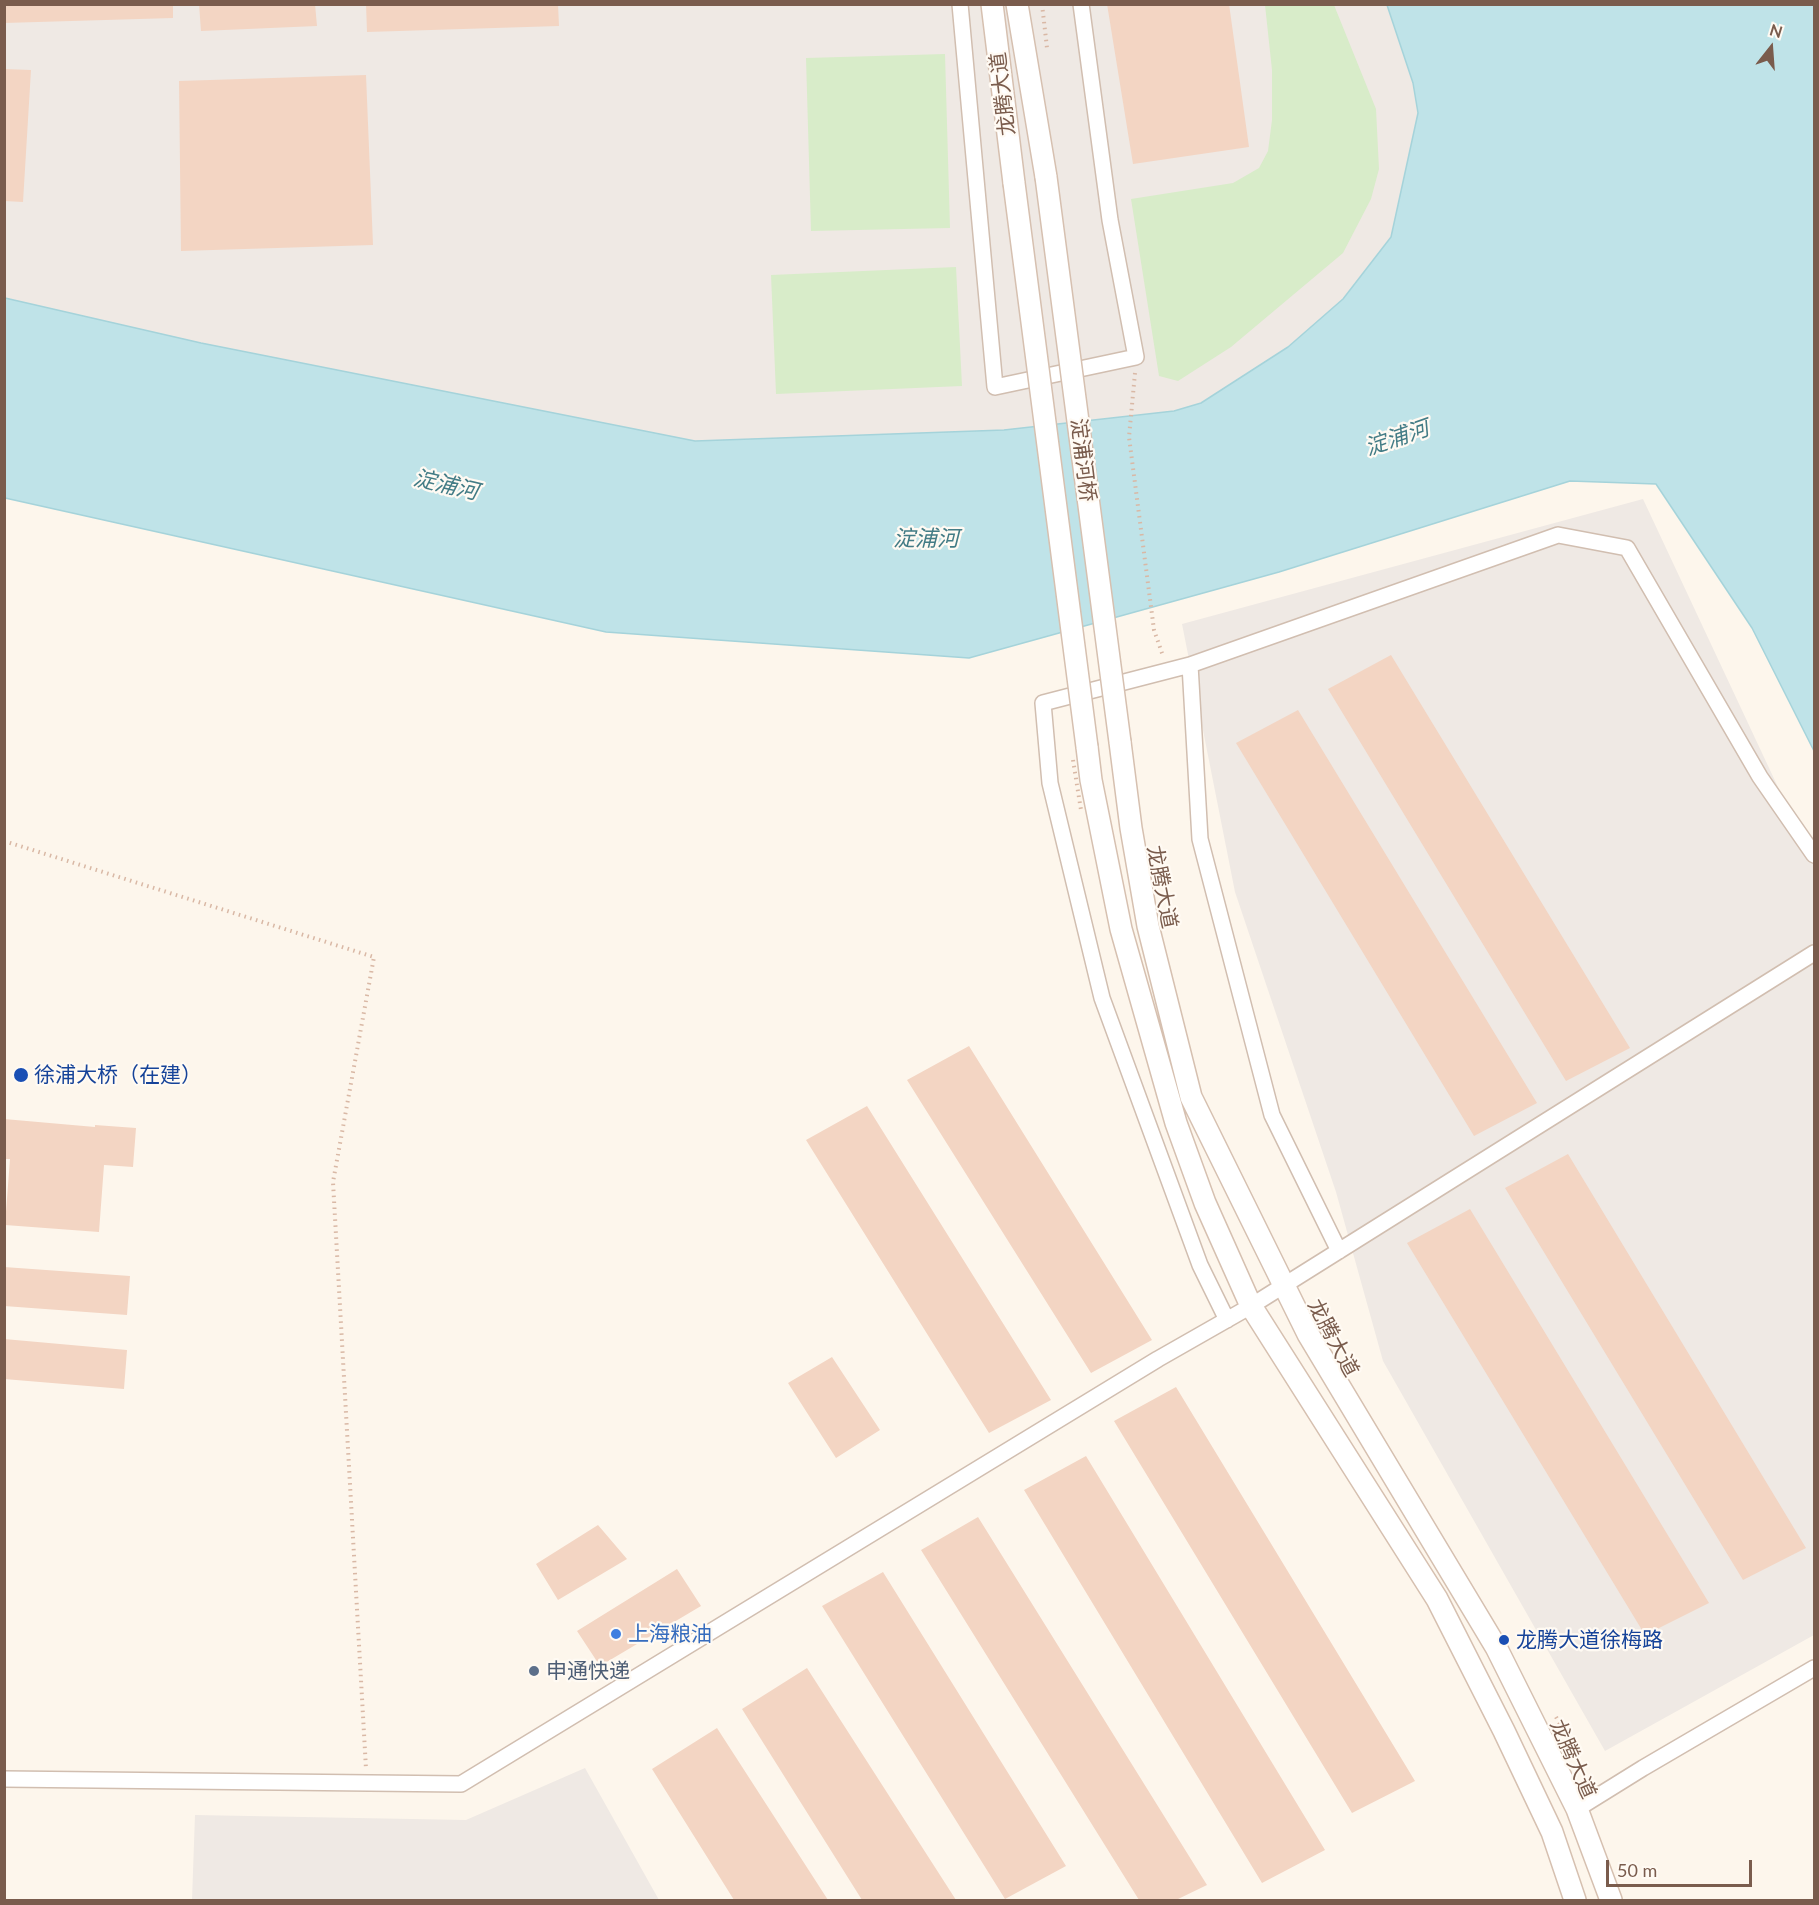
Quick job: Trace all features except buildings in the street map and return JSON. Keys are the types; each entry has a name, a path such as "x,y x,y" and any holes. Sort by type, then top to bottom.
{"main road":[{"name":"龙腾大道","path":"992,4 1014,183"},
{"name":"龙腾大道","path":"1017,4 1046,177"},
{"name":"淀浦河桥","path":"1046,177 1120,742"},
{"name":"淀浦河桥","path":"1014,183 1091,780 1121,929 1176,1123 1205,1203 1251,1306"},
{"name":"龙腾大道","path":"1120,742 1131,828 1148,926 1191,1097 1308,1334 1496,1647 1577,1809 1611,1900"},
{"path":"1251,1306 1437,1599 1552,1832 1575,1900"}],"street":[{"path":"960,4 995,387 1136,357 1110,220 1081,4"},
{"path":"1227,1320 1200,1265 1102,998 1050,783 1043,703 1190,665 1558,535 1627,548 1760,777 1815,855"},
{"path":"1190,665 1200,839 1203,851 1272,1115 1339,1251"},
{"path":"4,1779 461,1784 1148,1365 1284,1286 1815,953"},
{"path":"1577,1809 1815,1668"}],"path":[{"path":"1136,357 1129,437 1154,630 1168,671"},
{"path":"4,841 374,957 333,1182 367,1784"},
{"name":"龙腾大道","path":"1555,1715 1567,1736 1575,1757"}],"shaded area":[{"path":"5,5 1387,5 1413,83 1418,113 1391,237 1343,299 1288,347 1201,403 1174,411 1004,430 695,441 201,343 5,298"},
{"path":"1643,499 1814,864 1814,1635 1605,1751 1383,1361 1336,1192 1235,892 1182,624"},
{"path":"585,1768 659,1900 192,1900 195,1815 466,1820"}],"green space":[{"path":"1265,5 1334,5 1376,109 1379,169 1371,199 1343,253 1231,347 1178,381 1159,376 1131,199 1233,183 1259,168 1268,151 1272,120 1272,70"},
{"path":"945,54 950,228 811,231 806,58"},
{"path":"956,267 962,386 776,394 771,275"}],"water":[{"name":"淀浦河","path":"1387,5 1814,5 1814,751 1752,628 1656,484 1570,481 1279,572 969,658 606,632 5,498 5,298 201,343 695,441 1004,430 1174,411 1201,403 1288,347 1343,299 1391,237 1418,113 1413,83"}],"place":[{"name":"徐浦大桥（在建）","path":"21,1075"},
{"name":"上海粮油","path":"616,1634"},
{"name":"龙腾大道徐梅路","path":"1504,1640"},
{"name":"申通快递","path":"534,1671"}]}
